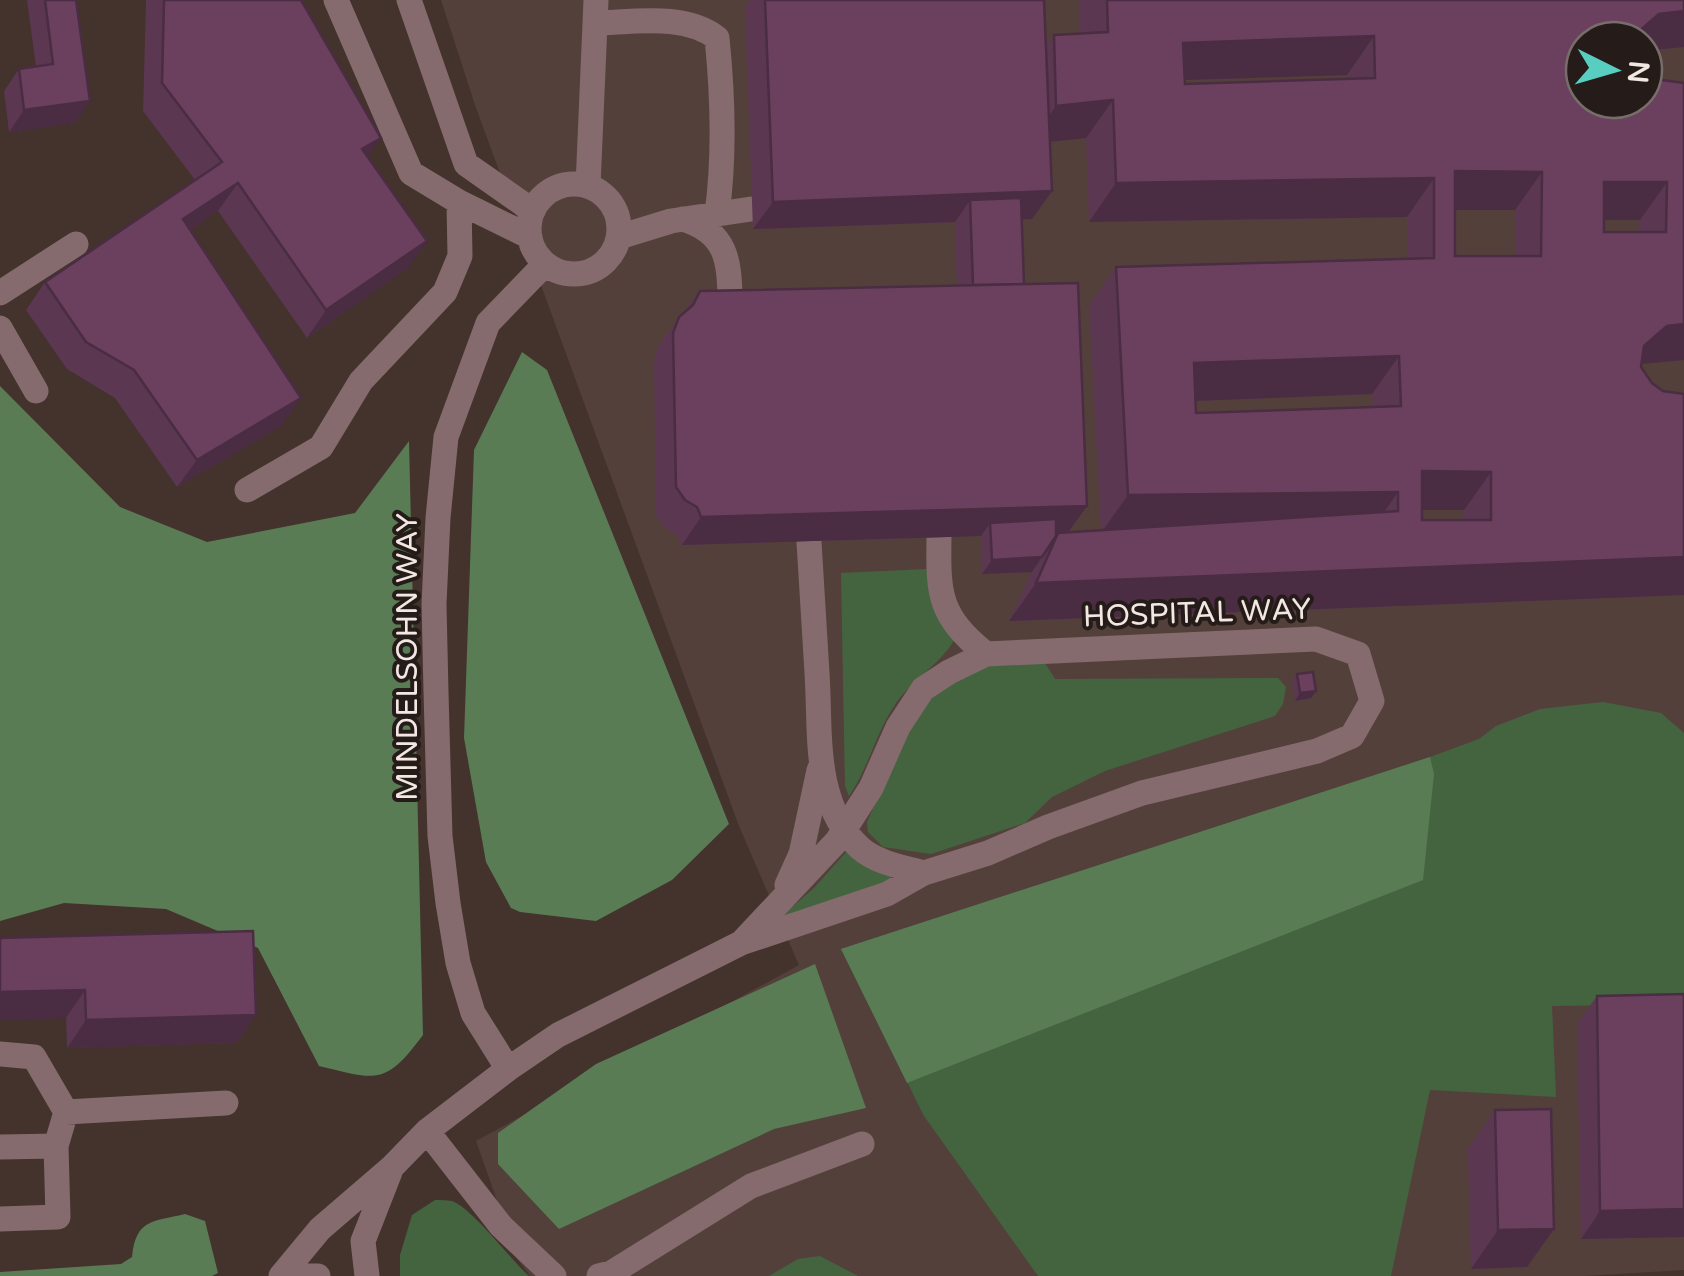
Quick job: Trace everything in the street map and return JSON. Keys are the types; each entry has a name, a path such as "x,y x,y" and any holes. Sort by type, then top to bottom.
{"street":[{"path":"336,0 411,174 459,202 531,224"},
{"path":"409,0 466,164 498,186 531,224"},
{"path":"588,186 596,12 705,29 716,38 722,88 722,158 716,214"},
{"path":"570,184 588,186 605,195 616,212 619,236 610,258 579,275 558,272 545,264 532,246 531,224 541,198 554,188 570,184"},
{"path":"247,490 321,447 361,381 444,292 460,256 459,202"},
{"path":"619,236 683,219 751,209"},
{"path":"683,219 702,225 718,239 728,256 731,316"},
{"path":"0,294 76,244"},
{"name":"MINDELSOHN WAY","path":"508,1068 473,1012 458,963 448,902 440,836 434,604 446,438 488,323 545,264"},
{"path":"0,328 36,390"},
{"path":"939,538 938,591 962,634 986,654"},
{"path":"809,542 820,762 832,804 844,829 860,848 876,859 924,873"},
{"name":"HOSPITAL WAY","path":"281,1276 320,1228 392,1168 427,1131 558,1035 741,942 887,894 924,873 988,853 1142,793 1317,751 1352,736 1372,701 1358,654 1316,640 986,654 923,689 898,726 871,788 844,829 741,942"},
{"path":"781,899 801,854 820,762"},
{"path":"0,1054 34,1058 66,1112 56,1146 58,1217 0,1220"},
{"path":"66,1112 226,1103"},
{"path":"427,1131 501,1226 554,1276"},
{"path":"599,1276 611,1273 752,1186 862,1144"},
{"path":"0,1147 56,1146"},
{"name":"HOSPITAL WAY","path":"367,1276 362,1241 392,1168"},
{"path":"298,1276 318,1276"}],"shaded area":[{"path":"441,0 1684,0 1684,1270 1584,1276 530,1276 518,1260 476,1141 799,965 739,826 475,105"}],"green space":[{"path":"522,352 547,370 729,824 672,880 596,921 511,908 486,862 464,738 474,450"},
{"path":"0,386 120,507 207,542 355,513 409,441 423,1035 389,1071 367,1076 319,1066 258,948 166,909 64,903 0,921"},
{"path":"927,569 938,615 955,638 896,703 849,796 845,786 841,573"},
{"path":"1000,660 1045,663 1055,679 1278,678 1286,687 1283,704 1275,716 1105,771 1052,797 1025,823 931,854 883,847 868,832 867,822 914,720 943,687"},
{"path":"1603,702 1661,713 1684,733 1684,1004 1552,1006 1556,1097 1430,1090 1391,1276 1038,1276 924,1116 841,949 1430,757 1479,739 1496,726 1540,709"},
{"path":"1430,757 1434,774 1423,880 907,1083 841,949"},
{"path":"847,851 892,878 832,908 768,928 814,888"},
{"path":"815,964 866,1108 774,1129 559,1229 498,1164 498,1133 596,1064"},
{"path":"435,1200 460,1206 529,1276 400,1276 400,1255 412,1215"},
{"path":"185,1214 205,1221 218,1273 212,1276 0,1276 0,1272 121,1264 132,1257 137,1235 148,1224"},
{"path":"820,1256 858,1276 769,1276 798,1259"}],"building":[{"path":"45,0 76,0 90,101 24,110 19,69 53,64"},
{"path":"164,0 301,0 381,138 362,149 427,241 326,310 238,183 183,219 301,398 197,460 134,370 86,342 45,282 222,162 162,83"},
{"path":"765,0 1044,0 1052,191 773,202"},
{"path":"1107,0 1684,0 1684,11 1659,14 1652,20 1564,20 1564,120 1664,120 1664,80 1684,83 1684,324 1667,326 1644,346 1641,367 1663,391 1684,394 1684,557 1036,583 1058,533 1398,511 1398,492 1128,495 1116,267 1434,258 1434,178 1116,183 1113,100 1056,106 1054,35 1108,32","holes":["1374,36 1375,78 1185,84 1183,43","1455,171 1542,172 1541,256 1455,256","1604,182 1667,182 1666,232 1604,232","1399,356 1401,406 1196,413 1194,363","1422,471 1491,472 1491,520 1422,520"]},
{"path":"1021,198 1024,284 973,285 970,200"},
{"path":"1078,283 1087,506 701,517 697,507 685,500 676,487 673,333 679,317 693,305 700,291"},
{"path":"1056,519 1056,536 1042,557 992,560 990,523"},
{"path":"1313,672 1316,691 1300,693 1297,674"},
{"path":"253,931 256,1015 86,1020 85,990 0,992 0,938"},
{"path":"1684,994 1684,1209 1600,1211 1597,996"},
{"path":"1551,1109 1554,1229 1498,1230 1495,1110"}]}
